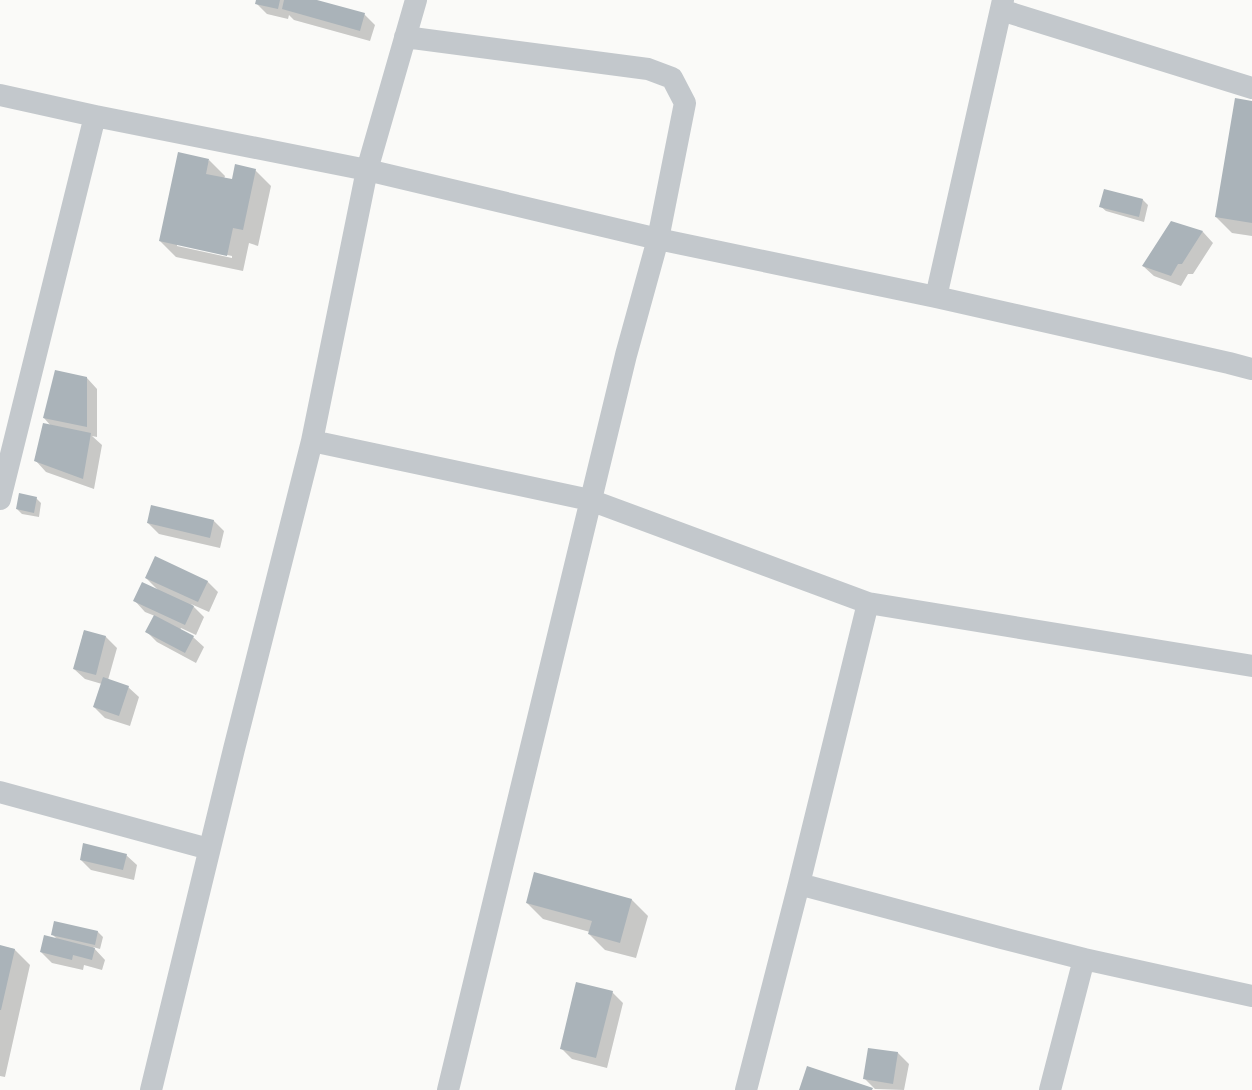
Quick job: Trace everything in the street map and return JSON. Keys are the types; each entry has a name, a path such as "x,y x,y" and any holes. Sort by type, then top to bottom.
{"street":[{"path":"151,1090 209,849 312,441 367,170 416,0"},
{"path":"936,297 1002,5 1252,88"},
{"path":"405,37 648,69 672,78 685,103 658,239 626,354 448,1090"},
{"path":"0,95 95,116 367,170 658,239 936,297 1221,361 1252,370"},
{"path":"0,499 95,116"},
{"path":"312,441 590,500 868,603 1252,666"},
{"path":"746,1090 799,884 868,603"},
{"path":"0,792 209,849"},
{"path":"799,884 1084,959 1252,996"},
{"path":"1050,1090 1084,959"}],"building":[{"path":"256,0 280,0 278,9 255,4"},
{"path":"284,0 317,0 365,13 360,31 282,9"},
{"path":"1235,98 1252,101 1252,223 1215,217"},
{"path":"178,152 209,159 206,174 232,179 235,164 256,169 243,230 233,228 227,256 159,241"},
{"path":"1104,189 1143,199 1139,217 1099,207"},
{"path":"1171,221 1203,231 1182,264 1178,264 1171,276 1142,266"},
{"path":"55,370 87,377 87,427 43,418"},
{"path":"43,423 91,433 83,479 34,461"},
{"path":"19,493 37,497 34,513 16,509"},
{"path":"151,505 214,520 210,538 147,523"},
{"path":"155,556 208,581 198,602 145,578"},
{"path":"142,582 194,606 185,625 133,601"},
{"path":"154,615 194,636 185,653 145,632"},
{"path":"84,630 106,636 96,675 73,669"},
{"path":"103,677 129,686 119,716 93,707"},
{"path":"83,843 127,854 123,870 80,860"},
{"path":"534,872 632,899 620,943 588,934 592,921 526,903"},
{"path":"54,921 98,931 95,945 51,935"},
{"path":"44,935 95,948 92,960 73,955 72,960 40,952"},
{"path":"0,945 15,949 1,1010 0,1010"},
{"path":"576,982 613,991 596,1058 560,1049"},
{"path":"868,1048 898,1052 893,1084 863,1079"},
{"path":"807,1066 873,1088 872,1090 799,1090"}]}
